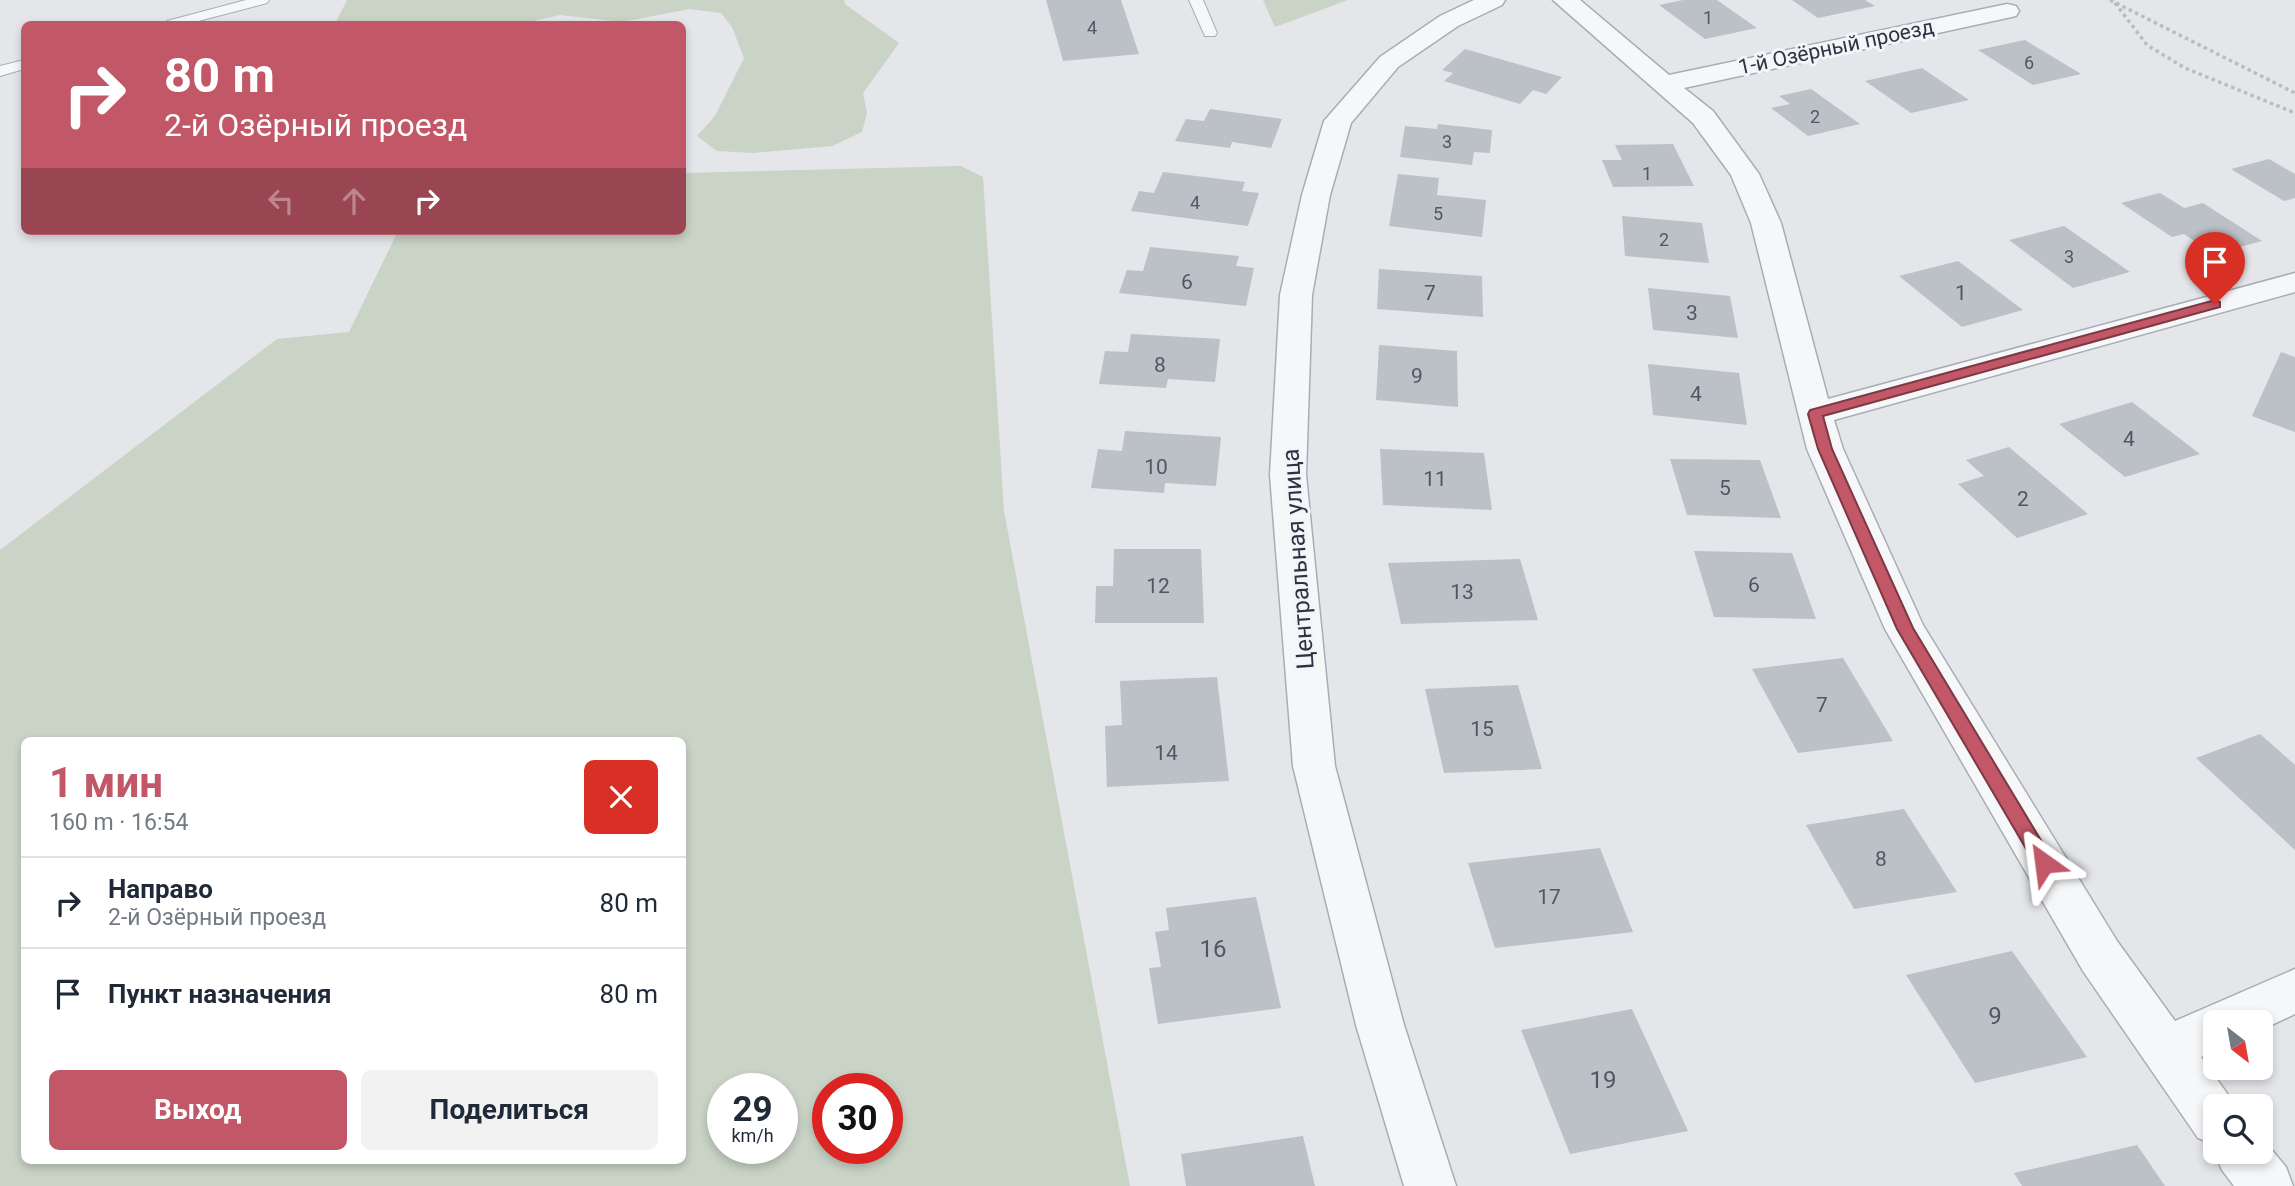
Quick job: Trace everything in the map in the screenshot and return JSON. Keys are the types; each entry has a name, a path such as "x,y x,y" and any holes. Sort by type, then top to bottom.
{"street":[{"name":"Центральная улица","path":"1430,1186 1380,1025 1314,766 1288,475 1296,295 1315,195 1338,121 1389,62 1449,21 1493,0"},
{"path":"1565,0 1703,117 1745,174 1766,223 1825,449 1905,629 2100,957 2203,1102"},
{"name":"1-й Озёрный проезд","path":"1665,83 2007,11"},
{"path":"1815,414 2295,282"},
{"path":"2252,1010 2295,991"},
{"path":"2165,1049 2203,1032"},
{"path":"2250,1164 2267,1186"}],"lane":[{"path":"183,21 262,0"},
{"path":"1196,0 1210,33"},
{"path":"0,71 21,66"}],"path":[{"path":"2110,0 2295,93"},
{"path":"2115,3 2147,45 2185,68 2295,113"}],"shaded area":[{"path":"347,0 844,0 845,4 899,43 863,93 867,113 862,132 832,146 753,153 717,151 697,136 715,116 744,58 732,27 721,13 689,9 627,21 560,15 533,21 336,21"},
{"path":"1263,0 1348,0 1275,27"},
{"path":"961,166 983,177 1004,511 1130,1186 0,1186 0,550 277,339 349,332 396,235 686,235 686,173"}],"building":[{"path":"1046,0 1121,0 1139,54 1063,61"},
{"path":"1683,0 1717,0 1757,28 1705,39 1659,5"},
{"path":"1792,0 1865,0 1875,6 1818,18"},
{"path":"2025,40 2081,74 2033,85 1978,50"},
{"path":"1465,49 1562,77 1546,94 1533,90 1520,104 1444,81 1453,73 1442,70"},
{"path":"1922,68 1969,100 1911,113 1865,81"},
{"path":"1811,89 1860,124 1808,136 1771,108 1790,104 1779,96"},
{"path":"1210,109 1282,119 1271,148 1232,142 1230,148 1175,141 1186,119 1204,121"},
{"path":"1438,124 1492,130 1490,153 1474,152 1472,165 1400,157 1405,126 1437,129"},
{"path":"1673,144 1694,186 1613,187 1602,160 1622,160 1615,145"},
{"path":"2269,159 2295,174 2295,198 2284,201 2231,169"},
{"path":"1163,172 1245,182 1242,191 1259,193 1248,226 1131,211 1139,191 1154,193"},
{"path":"1398,174 1439,178 1437,195 1486,200 1482,237 1389,226"},
{"path":"2160,193 2184,208 2203,203 2262,241 2214,254 2184,234 2172,237 2121,203"},
{"path":"1622,216 1702,223 1709,263 1625,256"},
{"path":"2064,226 2130,272 2073,288 2009,240"},
{"path":"1150,247 1239,256 1236,266 1254,268 1246,306 1119,293 1127,270 1143,271"},
{"path":"1958,261 2023,310 1962,327 1899,276"},
{"path":"1379,269 1482,276 1483,317 1377,309"},
{"path":"1648,288 1730,296 1738,338 1653,330"},
{"path":"1131,334 1220,339 1215,382 1168,379 1166,388 1099,384 1105,351 1128,352"},
{"path":"1379,345 1457,351 1458,407 1376,400"},
{"path":"2281,352 2295,357 2295,432 2252,416"},
{"path":"1648,364 1739,373 1747,425 1653,415"},
{"path":"2132,402 2200,454 2125,477 2059,424"},
{"path":"1125,431 1221,437 1216,486 1165,483 1164,493 1091,488 1098,449 1122,451"},
{"path":"2009,447 2088,514 2017,538 1958,484 1984,476 1966,460"},
{"path":"1380,449 1484,453 1492,510 1383,505"},
{"path":"1670,459 1760,460 1781,518 1687,515"},
{"path":"1114,549 1201,549 1204,623 1095,623 1096,586 1113,586"},
{"path":"1694,551 1792,553 1816,619 1714,617"},
{"path":"1520,559 1538,620 1401,624 1388,563"},
{"path":"1843,658 1893,741 1798,753 1752,669"},
{"path":"1217,677 1229,781 1107,787 1105,726 1122,725 1120,681"},
{"path":"1518,685 1542,769 1444,773 1425,689"},
{"path":"2260,734 2295,765 2295,850 2196,758"},
{"path":"1904,809 1957,892 1854,909 1806,825"},
{"path":"1600,848 1633,932 1495,948 1468,863"},
{"path":"1256,897 1281,1008 1158,1024 1149,968 1161,967 1155,932 1169,930 1166,908"},
{"path":"2012,951 2087,1057 1975,1083 1906,975"},
{"path":"1632,1009 1688,1131 1570,1154 1521,1030"},
{"path":"1303,1136 1315,1186 1186,1186 1181,1154"},
{"path":"2137,1145 2165,1186 2022,1186 2014,1173"}],"route":[{"path":"2044,863 1905,629 1825,449 1815,414 2215,304"}]}
